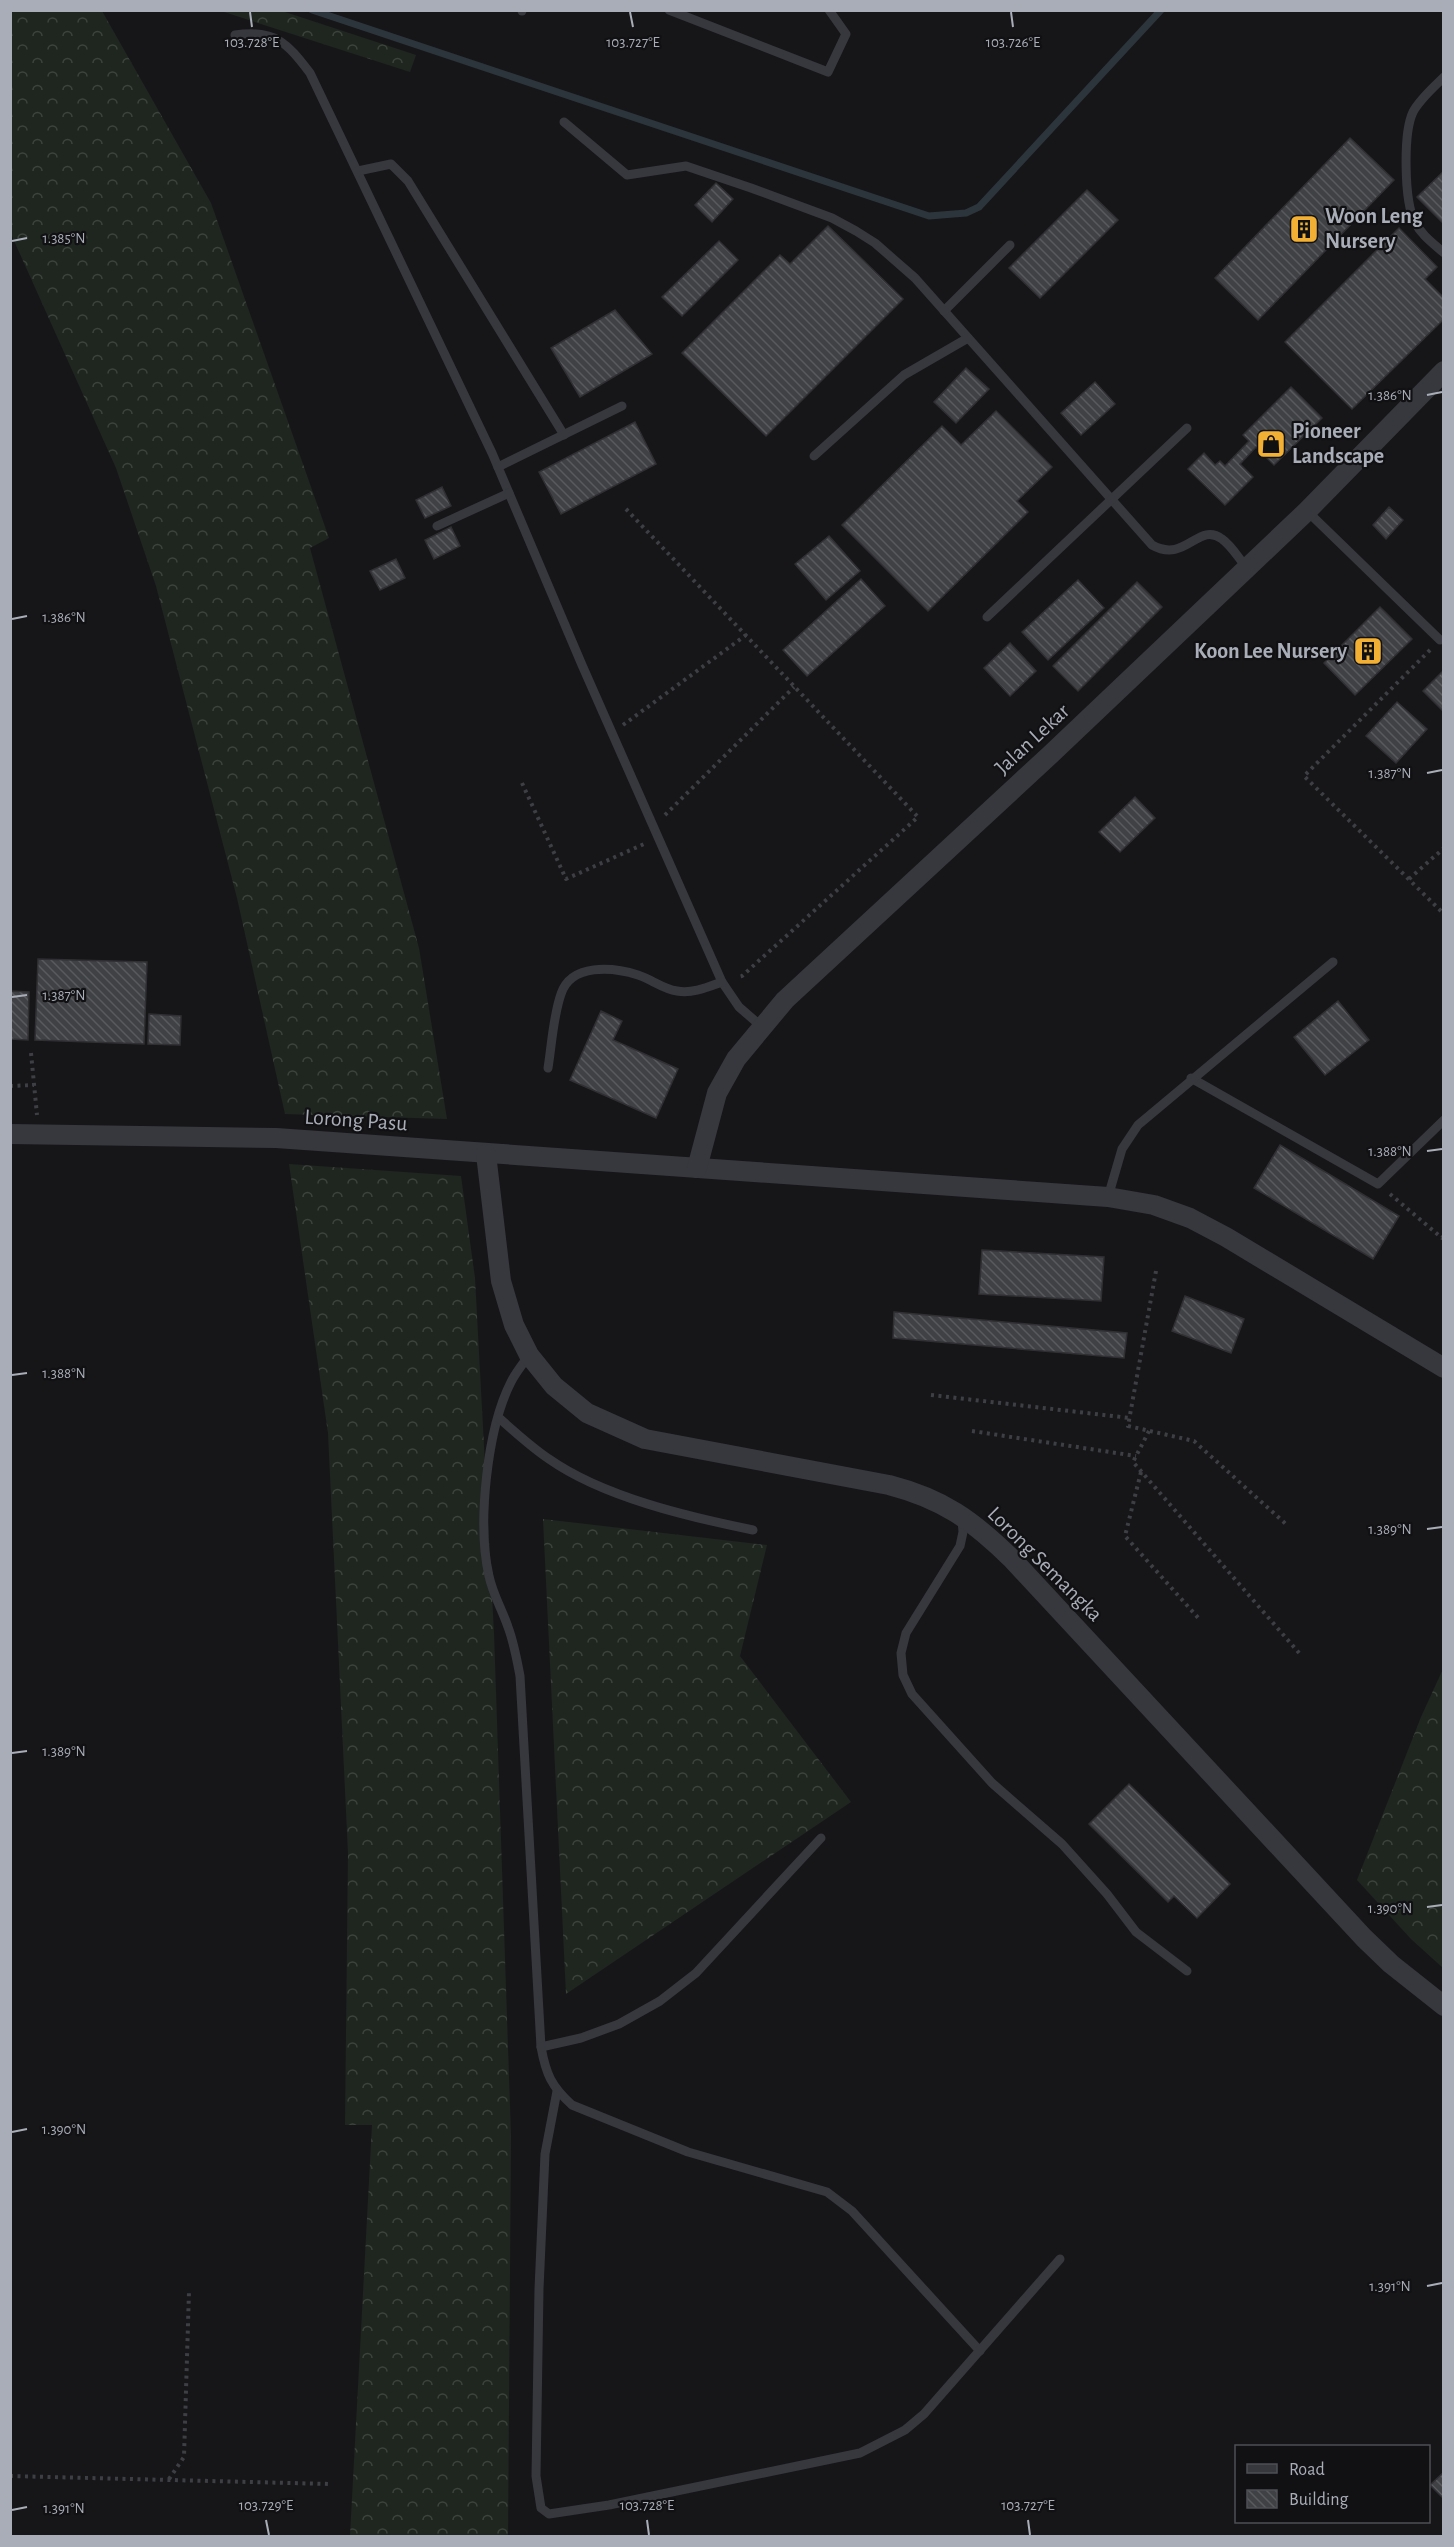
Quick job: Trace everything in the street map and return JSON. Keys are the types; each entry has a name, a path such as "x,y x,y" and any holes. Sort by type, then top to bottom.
{"street":[{"name":"Jalan Lekar","path":"697,1168 717,1093 736,1059 761,1026 785,1000 1050,755 1307,511 1443,371"},
{"name":"Lorong Pasu","path":"10,1134 276,1138 697,1168"},
{"name":"Lorong Semangka","path":"486,1154 501,1281 514,1325 529,1355 554,1386 587,1413 645,1439 889,1485 921,1494 962,1516 986,1534 1011,1558 1364,1938 1391,1964 1443,2006"},
{"path":"697,1168 1108,1197 1154,1205 1208,1227 1443,1368"}],"lane":[{"path":"669,10 828,72 846,34 829,10"},
{"path":"235,35 253,32 266,33 287,45 310,74 498,467 722,982 739,1007 761,1026"},
{"path":"1443,77 1413,113 1406,140 1410,211 1420,231 1443,253"},
{"path":"564,122 627,175 686,166 832,218 875,243 915,278 1146,539 1158,548 1176,550 1202,535 1218,536 1227,543 1247,568"},
{"path":"358,171 391,164 408,181 564,435"},
{"path":"944,311 1010,245"},
{"path":"814,456 904,375 968,338"},
{"path":"498,467 622,406"},
{"path":"987,617 1187,428"},
{"path":"437,526 509,493"},
{"path":"1307,511 1440,640"},
{"path":"1108,1197 1117,1161 1128,1136 1153,1110 1333,962"},
{"path":"548,1068 561,992 573,978 585,970 613,969 640,975 675,991 696,990 722,982"},
{"path":"1191,1078 1378,1184 1443,1120"},
{"path":"529,1355 511,1382 499,1418 490,1455 484,1499 484,1537 494,1599 508,1626 520,1676 541,2047 545,2071 557,2091 572,2104 688,2152 827,2192 852,2211 980,2351"},
{"path":"499,1418 550,1460 592,1482 686,1516 753,1530"},
{"path":"962,1516 963,1532 960,1546 906,1633 902,1653 903,1675 912,1694 992,1784 1062,1844 1107,1894 1136,1932 1187,1971"},
{"path":"541,2047 581,2038 619,2024 660,2001 696,1973 821,1838"},
{"path":"557,2091 545,2154 539,2300 536,2476 541,2508 549,2514 609,2505 860,2453 905,2430 924,2415 1060,2259"}],"path":[{"path":"626,509 918,817 742,976 722,982"},
{"path":"612,732 746,635"},
{"path":"1440,640 1304,776 1443,914"},
{"path":"653,826 794,687"},
{"path":"522,783 566,879 658,837"},
{"path":"1408,879 1443,848"},
{"path":"31,1053 39,1134"},
{"path":"10,1086 34,1085"},
{"path":"1378,1184 1442,1238 1443,1235"},
{"path":"1156,1271 1128,1426 1194,1441 1288,1526"},
{"path":"931,1395 1130,1418"},
{"path":"972,1431 1136,1456"},
{"path":"1149,1431 1133,1462 1300,1654"},
{"path":"1141,1472 1125,1536 1201,1622"},
{"path":"169,2479 184,2457 189,2291"},
{"path":"10,2476 330,2484"}],"green space":[{"path":"10,11 102,11 211,203 329,538 310,548 419,948 447,1119 285,1114 237,898 156,586 116,468 11,234"},
{"path":"221,11 282,11 416,55 410,72"},
{"path":"289,1164 461,1176 475,1278 494,1633 511,2136 508,2536 350,2536 372,2125 345,2125 348,1853 328,1433"},
{"path":"543,1519 767,1545 740,1656 851,1802 566,1994"},
{"path":"1443,1669 1443,1968 1411,1939 1357,1880 1421,1717"}],"building":[{"name":"Woon Leng Nursery","path":"1350,138 1394,180 1258,320 1215,278"},
{"path":"1444,171 1444,224 1417,197"},
{"path":"716,183 733,199 712,222 695,205"},
{"path":"1087,190 1118,220 1040,298 1009,268"},
{"path":"828,226 903,299 766,436 682,353 780,255 790,264"},
{"path":"1399,228 1437,267 1425,279 1444,298 1444,319 1352,409 1285,342"},
{"path":"719,241 738,260 682,316 662,297"},
{"path":"615,310 652,354 580,397 551,348"},
{"path":"966,368 989,389 956,423 934,402"},
{"path":"1095,382 1115,404 1081,435 1061,413"},
{"name":"Pioneer Landscape","path":"1291,387 1322,418 1274,465 1256,447 1240,464 1253,477 1225,505 1188,469 1204,453 1215,465 1220,461 1225,466 1249,441 1243,435"},
{"path":"996,411 1052,467 1017,501 1028,512 928,611 842,525 942,426 961,445"},
{"path":"635,422 656,464 561,514 539,472"},
{"path":"442,487 451,506 425,518 416,500"},
{"path":"1389,507 1403,520 1386,539 1373,525"},
{"path":"451,527 460,546 434,559 425,540"},
{"path":"829,536 860,571 826,600 795,564"},
{"path":"396,559 405,578 380,590 370,571"},
{"path":"861,579 885,606 807,676 783,650"},
{"path":"1078,580 1104,608 1048,660 1022,632"},
{"path":"1137,582 1162,607 1078,691 1053,666"},
{"name":"Koon Lee Nursery","path":"1380,607 1412,639 1355,695 1324,663"},
{"path":"1010,643 1036,671 1010,696 984,668"},
{"path":"1444,670 1444,711 1443,711 1423,691"},
{"path":"1397,702 1427,729 1396,763 1366,736"},
{"path":"1135,797 1155,818 1120,852 1099,832"},
{"path":"38,959 147,962 144,1044 35,1040"},
{"path":"10,991 29,992 28,1040 10,1039"},
{"path":"1338,1001 1369,1040 1325,1075 1294,1037"},
{"path":"601,1011 622,1021 613,1040 678,1069 656,1118 570,1080"},
{"path":"149,1014 181,1016 180,1045 148,1044"},
{"path":"1280,1145 1399,1216 1373,1259 1254,1188"},
{"path":"982,1250 1104,1257 1101,1301 979,1294"},
{"path":"1185,1296 1244,1319 1231,1353 1172,1331"},
{"path":"894,1312 1127,1333 1124,1358 893,1338"},
{"path":"1129,1784 1230,1884 1197,1918 1174,1896 1168,1902 1089,1824"},
{"path":"1444,2472 1444,2499 1430,2485"}],"waterway":[{"path":"312,10 929,216 966,213 979,207 1161,10"}],"place":[{"name":"Woon Leng Nursery","path":"1304,229"},
{"name":"Pioneer Landscape","path":"1271,444"},
{"name":"Koon Lee Nursery","path":"1368,651"}]}
